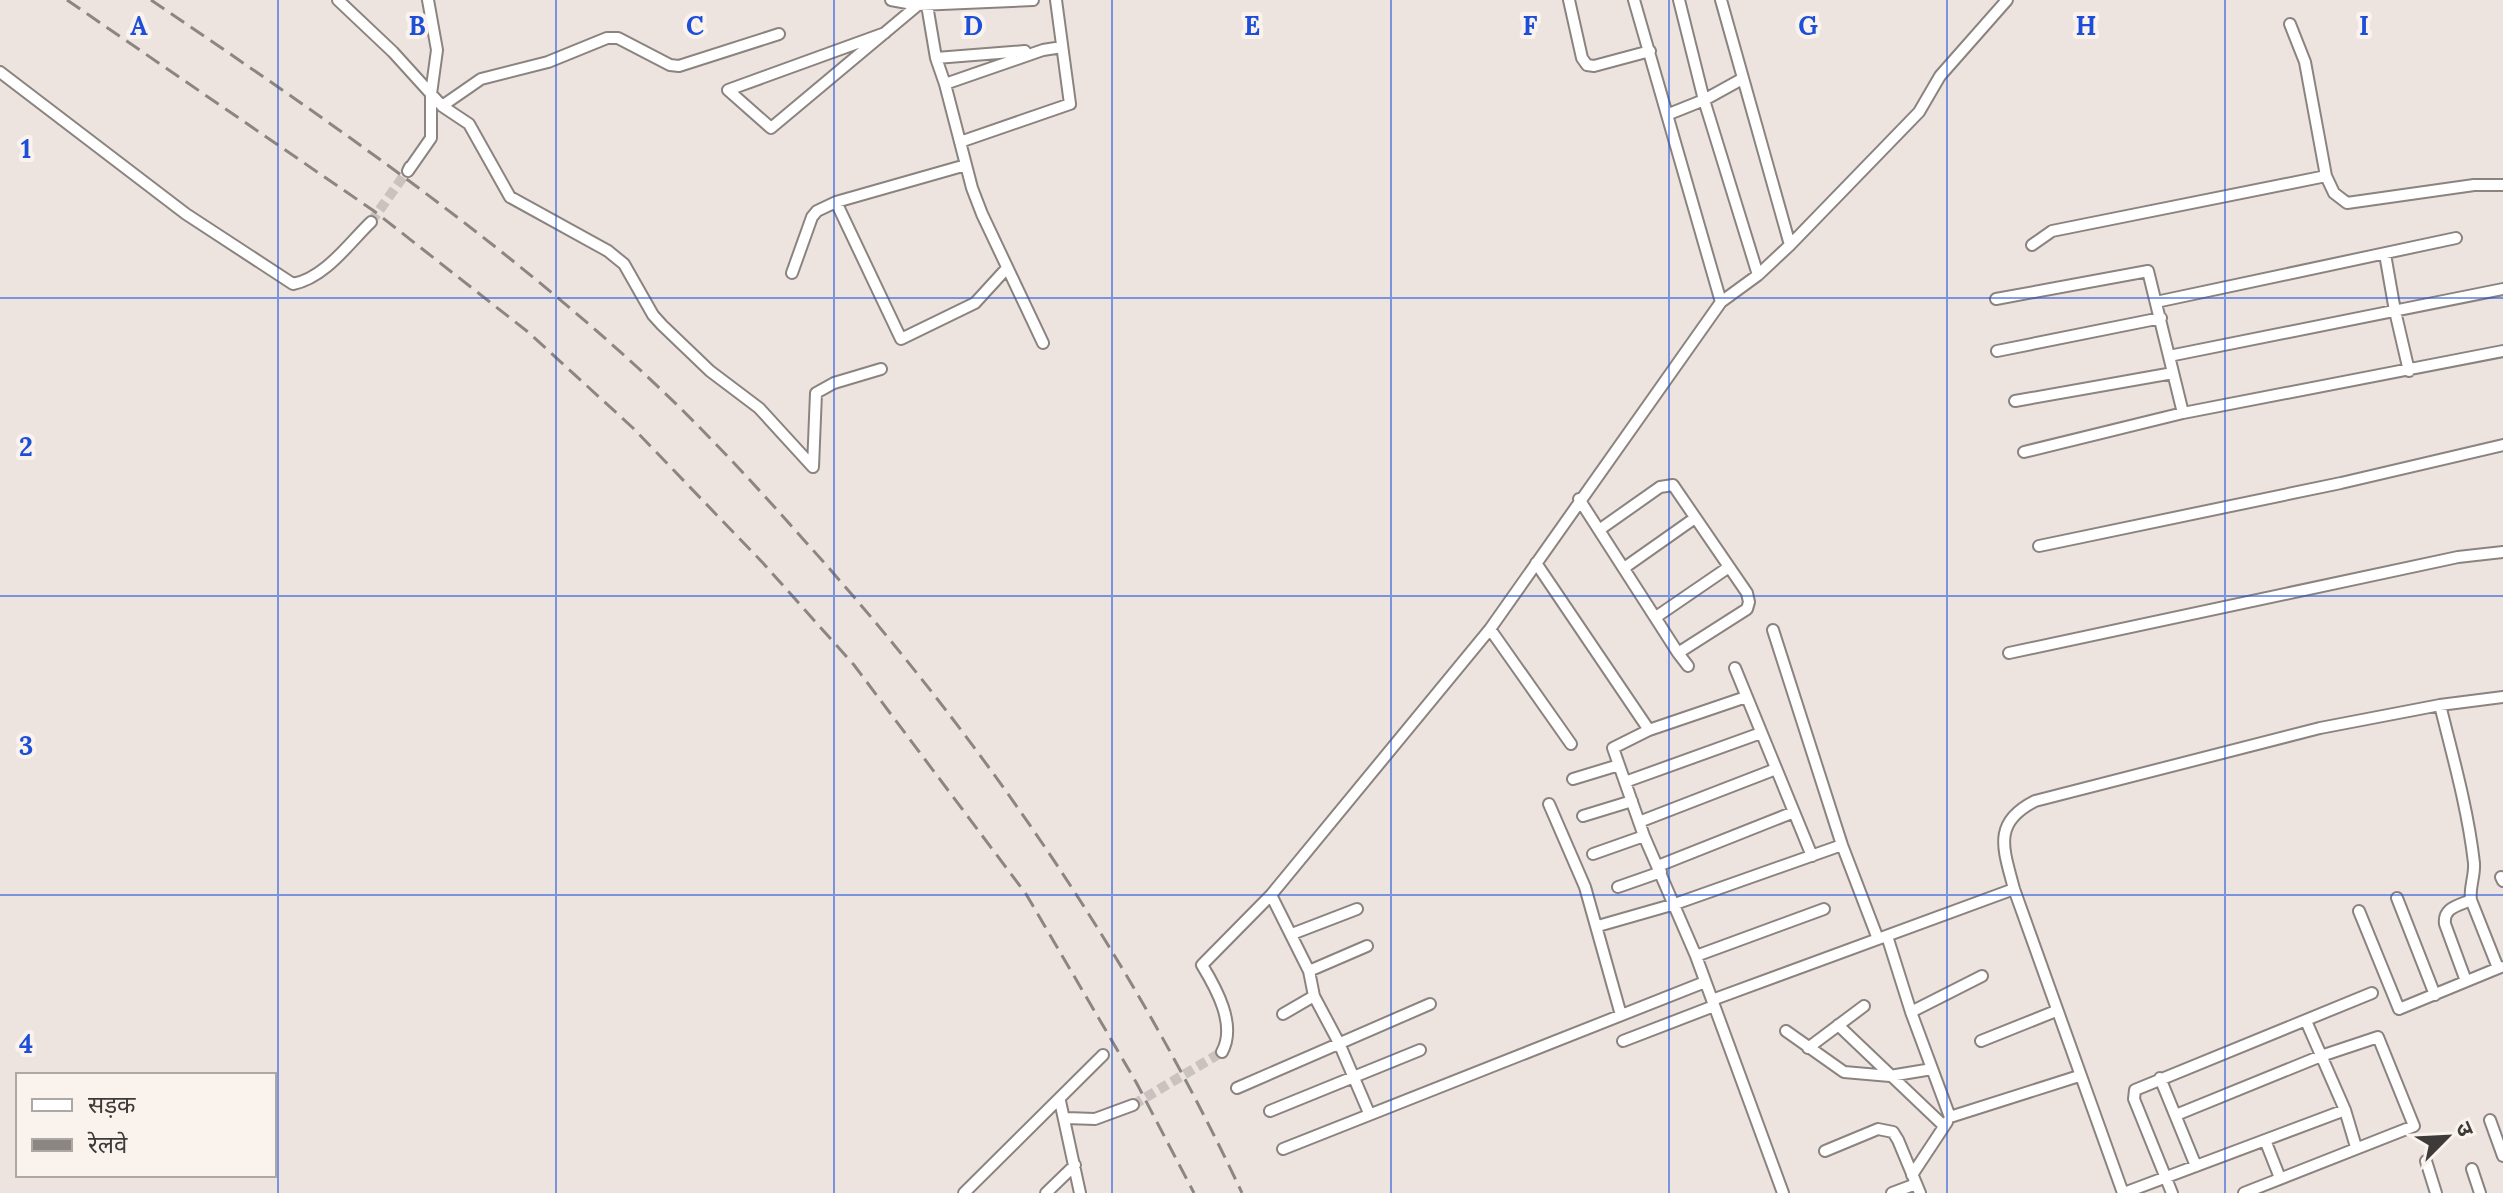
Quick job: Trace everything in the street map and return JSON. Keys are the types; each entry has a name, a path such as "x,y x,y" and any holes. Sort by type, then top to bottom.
{"street":[{"path":"338,0 393,52 442,106 469,124 510,197 608,251 624,264 662,325 710,371 768,416 813,467 816,393 834,383 881,369"},
{"path":"410,167 408,171 431,138 431,94 437,50 428,0"},
{"path":"891,0 921,4 1033,0"},
{"path":"960,142 1070,104 1056,0"},
{"path":"1569,0 1582,58 1587,65 1594,66 1650,51"},
{"path":"1634,0 1721,302"},
{"path":"1679,0 1704,100 1758,275"},
{"path":"1721,0 1790,245"},
{"path":"1222,1052 1226,1030 1221,1001 1202,965 1271,895 1490,629 1721,302 1758,275 1790,245 1919,112 1940,76 2007,0"},
{"path":"885,33 728,90 771,128 921,4"},
{"path":"921,4 982,214 1043,343"},
{"path":"2290,24 2305,62 2326,176 2334,193 2347,203 2474,185 2503,185"},
{"path":"442,106 481,79 554,60 612,37 670,65 684,66 779,34"},
{"path":"936,58 1062,47"},
{"path":"945,84 1043,50"},
{"path":"0,72 186,214 293,284 302,283 322,271 371,222"},
{"path":"1669,114 1704,100 1742,79"},
{"path":"792,273 817,211 836,202 966,165"},
{"path":"2032,245 2052,231 2326,176"},
{"path":"836,202 901,339 975,303 1007,268"},
{"path":"2156,302 2456,238"},
{"path":"2385,254 2409,371"},
{"path":"1996,299 2148,271 2183,413"},
{"path":"2169,356 2503,289"},
{"path":"1997,351 2161,318"},
{"path":"2024,452 2183,413 2503,351"},
{"path":"2015,401 2173,373"},
{"path":"2039,546 2341,483 2503,445"},
{"path":"1599,530 1666,485 1673,485 1747,593 1747,609 1678,653"},
{"path":"1579,499 1688,666"},
{"path":"1624,568 1695,518"},
{"path":"2009,653 2458,557 2503,552"},
{"path":"1536,563 1649,730"},
{"path":"1656,617 1729,567"},
{"path":"1490,629 1571,744"},
{"path":"1773,630 1842,845 1911,1012 1947,1122 1916,1184 1892,1193"},
{"path":"1735,668 1812,856"},
{"path":"1746,697 1649,730 1613,748 1644,836 1696,956 1783,1193"},
{"path":"2345,1110 2123,1193 2014,889 2004,850 2005,831 2011,816 2035,801 2320,728 2440,705 2503,697"},
{"path":"2359,911 2399,1009 2500,967 2471,900 2474,862 2460,785 2440,705"},
{"path":"1625,782 1761,733"},
{"path":"1573,779 1619,765"},
{"path":"1639,822 1776,769"},
{"path":"1583,816 1632,801"},
{"path":"1549,804 1580,874 1598,926 1621,1015"},
{"path":"1618,887 1794,812"},
{"path":"1593,854 1644,836"},
{"path":"1598,926 1675,904 1842,845"},
{"path":"1623,1041 1713,1003 2014,889"},
{"path":"1271,895 1309,971 1314,996 1339,1043 1369,1113"},
{"path":"2397,898 2435,995"},
{"path":"2466,981 2444,916 2446,911 2471,900"},
{"path":"1292,934 1357,909"},
{"path":"1696,956 1824,909"},
{"path":"1309,971 1367,946"},
{"path":"1911,1012 1982,976"},
{"path":"1283,1149 1705,982"},
{"path":"2172,1193 2134,1099 2135,1090 2372,993"},
{"path":"1283,1014 1314,996"},
{"path":"1237,1088 1430,1004"},
{"path":"1808,1048 1864,1006"},
{"path":"1981,1041 2056,1011"},
{"path":"2306,1021 2345,1110 2356,1147"},
{"path":"1838,1025 1890,1076 1947,1122"},
{"path":"1786,1031 1844,1072 1890,1076 1932,1069"},
{"path":"2176,1115 2321,1056 2378,1037 2414,1126 2244,1193"},
{"path":"1270,1111 1420,1050"},
{"path":"964,1193 1103,1055"},
{"path":"1947,1122 2079,1076"},
{"path":"2160,1078 2196,1166"},
{"path":"1060,1101 1080,1193"},
{"path":"1066,1118 1095,1119 1133,1105"},
{"path":"2490,1120 2503,1156"},
{"path":"1825,1151 1885,1129 1893,1132 1898,1140 1916,1184"},
{"path":"2265,1140 2280,1178"},
{"path":"2426,1161 2436,1193"},
{"path":"1046,1193 1075,1165"},
{"path":"2472,1169 2480,1193"}],"tunnel":[{"path":"371,222 410,167"},
{"path":"1133,1105 1222,1052"}],"railway":[{"path":"67,0 374,211 528,332 633,428 763,563 854,665 1026,894 1136,1082 1194,1193"},
{"path":"151,0 400,174 521,267 659,387 763,494 868,613 930,690 1046,850 1151,1017 1242,1193"}]}
